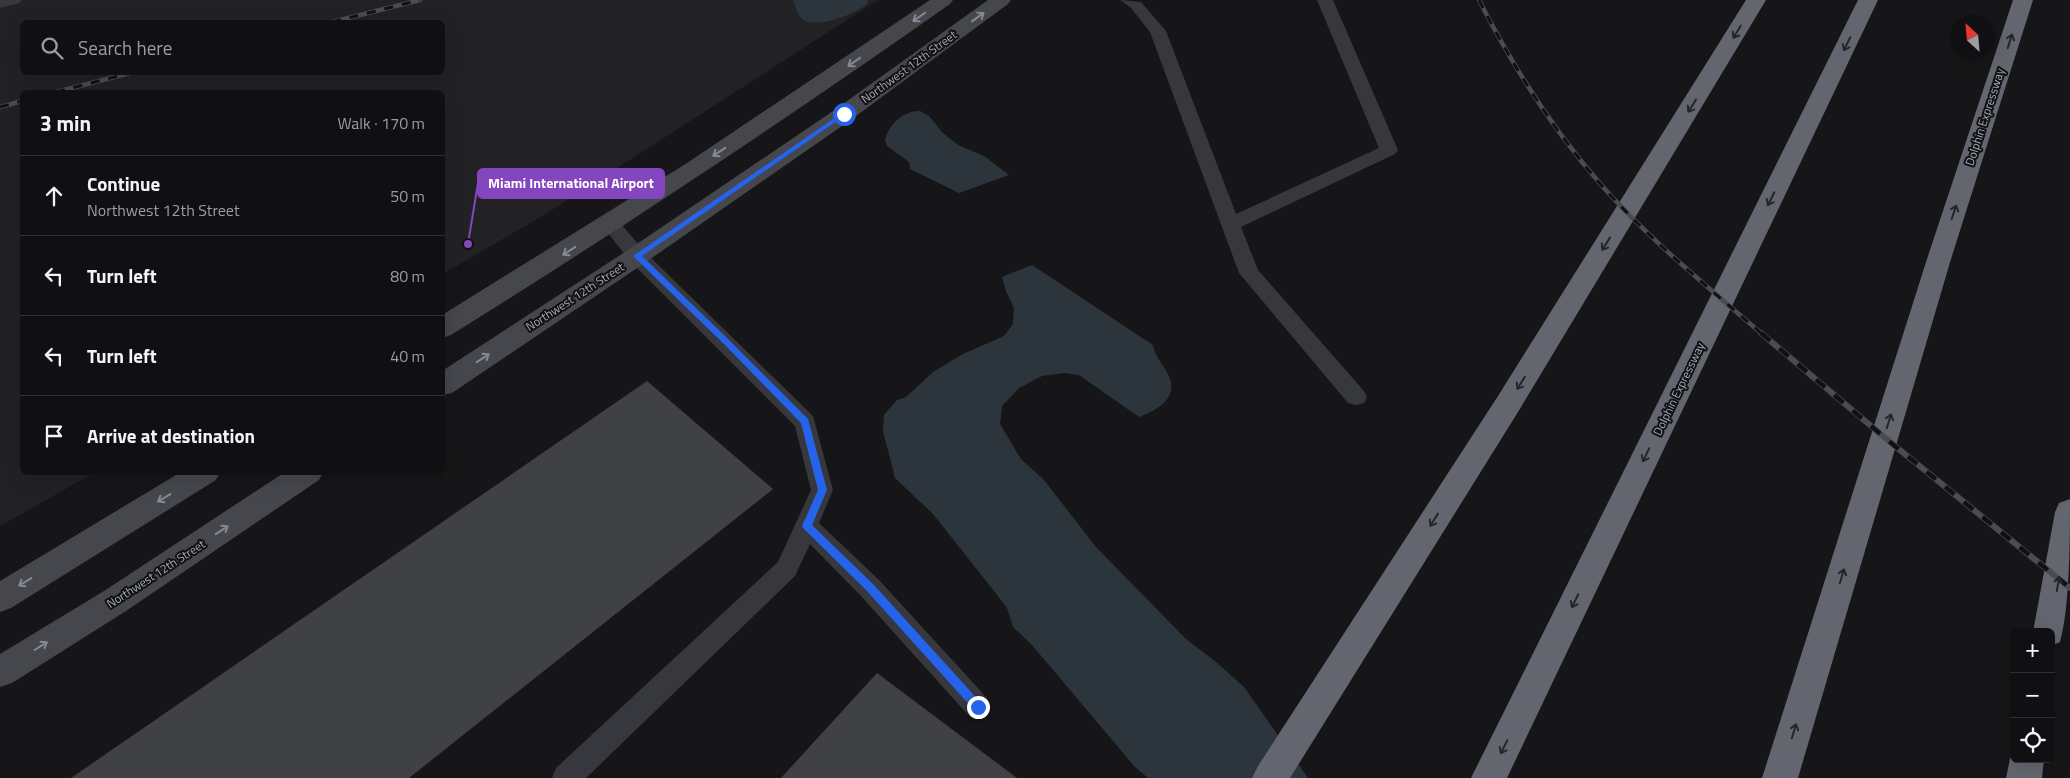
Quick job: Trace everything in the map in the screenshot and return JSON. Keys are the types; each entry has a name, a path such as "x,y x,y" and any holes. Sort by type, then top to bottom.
{"highway":[{"path":"1270,778 1508,404 1756,0"},
{"name":"Dolphin Expressway","path":"1489,778 1868,0"},
{"name":"Dolphin Expressway","path":"1780,778 1939,259 2023,0"},
{"path":"2050,628 2070,512"},
{"path":"2024,778 2026,763"}],"main road":[{"path":"445,326 610,224 795,103 944,0"},
{"name":"Northwest 12th Street","path":"445,382 637,256 844,114 1002,0"},
{"path":"0,598 201,475"},
{"name":"Northwest 12th Street","path":"0,672 114,601 304,475"}],"lane":[{"path":"0,3 14,0"},
{"path":"1128,0 1158,30 1249,273 1356,397"},
{"path":"1231,224 1389,150 1325,0"},
{"path":"566,778 787,569 822,490 805,422 731,346 637,256 610,224"},
{"path":"807,526 870,588 978,707"}],"shaded area":[{"path":"0,0 878,0 544,215 445,273 445,90 20,90 20,475 90,475 0,526"},
{"path":"793,0 868,0 867,4 861,8 844,16 834,20 815,23 807,22 801,18"},
{"path":"920,111 929,116 942,132 958,145 984,156 1009,175 959,193 910,169 909,162 887,146 885,140 893,124 908,113"},
{"path":"1032,265 1153,345 1170,379 1170,393 1158,408 1139,417 1079,375 1064,373 1042,376 1019,388 1002,406 1000,424 1021,459 1044,480 1096,547 1186,639 1244,687 1308,778 1148,778 1135,767 1032,645 1013,627 1007,608 998,596 933,514 895,478 883,431 884,415 897,400 906,397 933,372 963,354 1004,336 1013,324 1014,308 1002,277"}],"building":[{"path":"647,381 773,489 409,778 71,778"},
{"path":"877,673 1017,778 781,778"}],"railway":[{"path":"340,20 420,0"},
{"path":"1479,0 1535,97 1567,143 1603,187 1660,245 1762,334"},
{"path":"64,90 122,75"},
{"path":"0,107 20,102"},
{"path":"1761,333 1890,442 2070,588"}],"place":[{"name":"Miami International Airport","path":"468,244"}],"route":[{"path":"844,114 637,256 805,422 822,490 807,526 870,588 978,707"}]}
